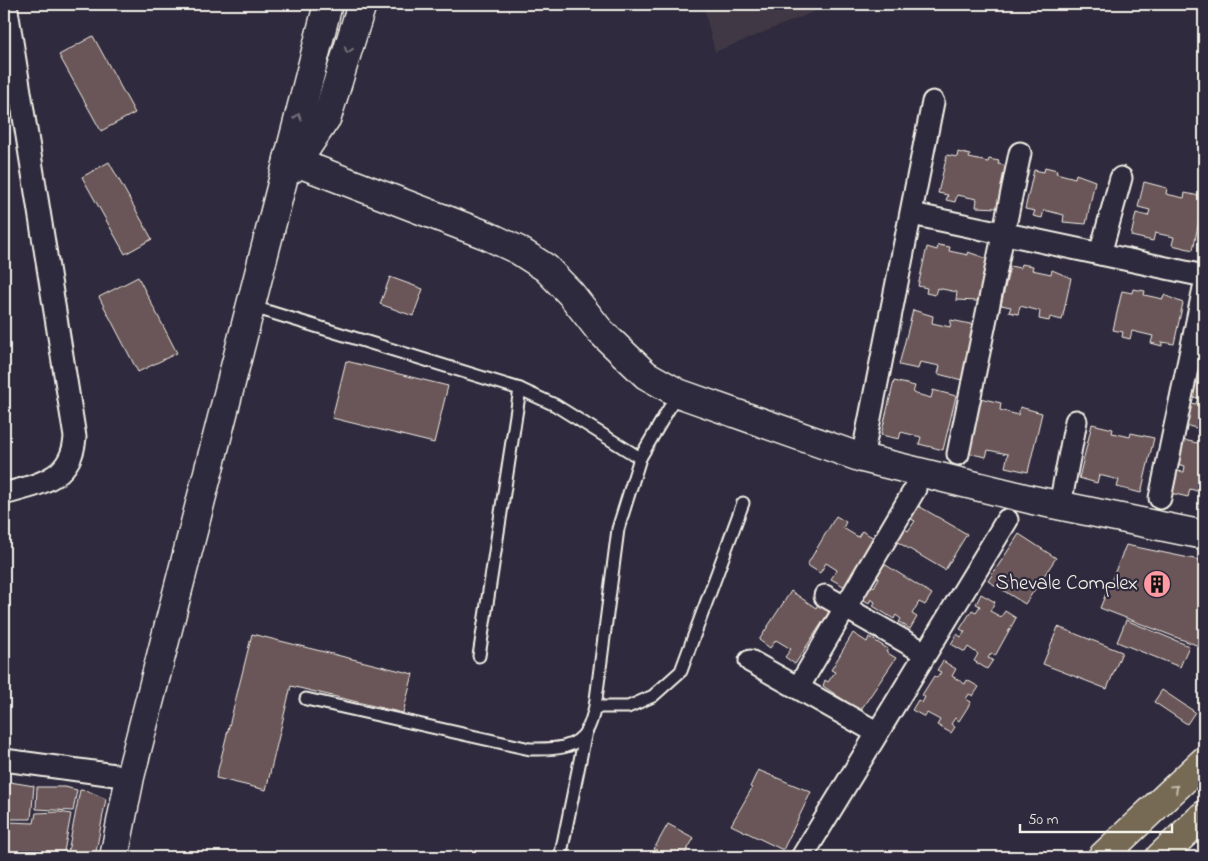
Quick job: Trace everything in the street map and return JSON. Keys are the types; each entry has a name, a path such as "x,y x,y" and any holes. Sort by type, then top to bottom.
{"main road":[{"path":"1102,857 1204,760"},
{"path":"1160,857 1204,815"}],"street":[{"path":"4,494 45,482 60,472 70,461 75,437 6,4"},
{"path":"114,857 130,777 250,306 289,167 328,4"},
{"path":"289,167 327,117 362,4"},
{"path":"862,458 933,102"},
{"path":"958,454 1005,234 1020,152"},
{"path":"289,167 486,235 518,250 546,268 571,294 600,331 646,376 678,393 862,458 1060,506 1204,536"},
{"path":"1100,254 1121,178"},
{"path":"912,214 1204,276"},
{"path":"1160,498 1204,288"},
{"path":"1060,506 1076,421"},
{"path":"798,688 915,489"},
{"path":"802,857 876,732 1007,520"},
{"path":"825,596 925,653"},
{"path":"750,661 876,732"},
{"path":"4,760 130,777"}],"lane":[{"path":"250,306 520,389 555,405 640,458"},
{"path":"480,656 520,389"},
{"path":"561,853 586,732 595,707 618,529 640,458 678,393"},
{"path":"595,707 628,707 653,696 681,671 743,504"},
{"path":"306,699 530,749 559,749 574,743 586,732"}],"shaded area":[{"path":"703,4 833,4 715,52"}],"building":[{"path":"93,36 135,113 101,131 59,55"},
{"path":"958,152 970,155 969,158 988,162 989,159 999,161 998,164 1008,166 999,208 976,207 977,199 957,195 955,202 946,200 948,195 938,193 947,155 957,157"},
{"path":"109,162 152,239 125,254 82,177"},
{"path":"1045,167 1057,170 1056,173 1075,178 1076,174 1095,181 1086,224 1063,222 1064,215 1044,210 1042,218 1033,216 1035,211 1025,209 1034,170 1044,172"},
{"path":"1144,182 1167,188 1166,194 1184,198 1185,193 1204,197 1193,250 1172,245 1174,237 1155,233 1153,241 1131,236 1136,213 1148,216 1150,210 1138,207"},
{"path":"938,245 950,247 949,251 968,255 968,252 988,259 978,301 956,300 957,292 937,288 935,295 926,293 927,288 918,286 927,247 937,250"},
{"path":"1021,264 1033,266 1032,270 1051,274 1052,270 1071,278 1062,320 1050,317 1049,321 1039,319 1040,311 1020,306 1018,314 1009,312 1011,307 1001,305 1010,266 1020,268"},
{"path":"138,277 177,353 138,372 99,297"},
{"path":"390,277 423,289 413,316 380,304"},
{"path":"1133,289 1145,291 1144,295 1163,299 1164,295 1183,303 1174,344 1162,342 1162,346 1151,343 1153,336 1132,331 1130,339 1122,337 1123,332 1113,330 1122,291 1132,293"},
{"path":"913,310 933,316 932,323 950,327 951,320 975,325 962,380 938,374 940,366 920,362 918,369 899,365"},
{"path":"346,361 448,386 434,443 332,418"},
{"path":"1192,371 1204,374 1204,421 1201,429 1179,424 1184,402 1196,404 1198,398 1186,395"},
{"path":"894,381 915,386 913,393 931,398 933,390 956,396 943,450 919,444 921,437 901,432 899,439 881,435"},
{"path":"980,398 1001,403 1000,410 1018,415 1020,407 1042,413 1028,472 1005,467 1008,454 988,450 986,457 967,453"},
{"path":"1092,424 1113,429 1112,433 1130,437 1131,433 1154,438 1141,493 1117,487 1119,480 1099,475 1097,483 1079,478"},
{"path":"1179,439 1202,444 1201,450 1204,450 1204,493 1190,489 1188,497 1166,492 1171,470 1184,472 1185,466 1173,463"},
{"path":"915,504 967,534 945,570 894,540 902,527 908,531 915,521 907,517"},
{"path":"836,516 846,522 843,528 858,537 862,531 874,538 845,587 831,579 837,570 826,563 820,573 807,565"},
{"path":"1019,534 1056,558 1025,604 988,581"},
{"name":"Shevale Complex","path":"1126,545 1204,561 1204,648 1100,608"},
{"path":"881,562 932,594 925,605 919,602 912,614 917,617 910,629 899,622 901,619 896,615 894,619 873,606 875,602 871,599 869,603 859,597 868,583 874,587 879,578 873,575"},
{"path":"791,591 816,608 818,604 829,612 795,664 785,657 791,649 776,640 770,648 759,640"},
{"path":"981,594 995,602 990,611 1001,617 1005,611 1016,618 995,656 991,653 988,658 993,660 987,669 974,661 978,654 968,647 965,652 951,644 957,634 961,637 965,632 960,629 972,610 976,612 980,606 976,604"},
{"path":"1126,620 1189,646 1180,667 1117,642"},
{"path":"1058,627 1122,652 1107,689 1043,664"},
{"path":"853,633 867,642 869,637 888,649 886,652 896,658 860,711 823,686 825,680 828,682 835,672 831,670"},
{"path":"252,634 413,674 403,713 291,686 266,790 216,778"},
{"path":"943,661 956,669 952,676 965,684 967,680 979,687 973,696 969,694 966,699 971,702 959,721 955,718 951,724 955,727 951,733 937,725 940,720 927,713 925,717 912,710 918,700 922,703 925,697 922,695 934,676 937,678 941,672 937,670"},
{"path":"1162,690 1195,712 1187,724 1154,702"},
{"path":"758,770 811,792 783,850 731,825 752,788 750,787"},
{"path":"4,781 34,786 31,819 7,819 5,831"},
{"path":"37,787 65,787 77,790 73,811 36,809"},
{"path":"80,790 88,791 106,799 95,857 67,857"},
{"path":"60,812 71,814 63,857 4,857 4,834 7,834 9,822 34,823 36,813"},
{"path":"668,824 694,838 683,857 670,857 654,849"}],"place":[{"name":"Shevale Complex","path":"1157,584"}]}
